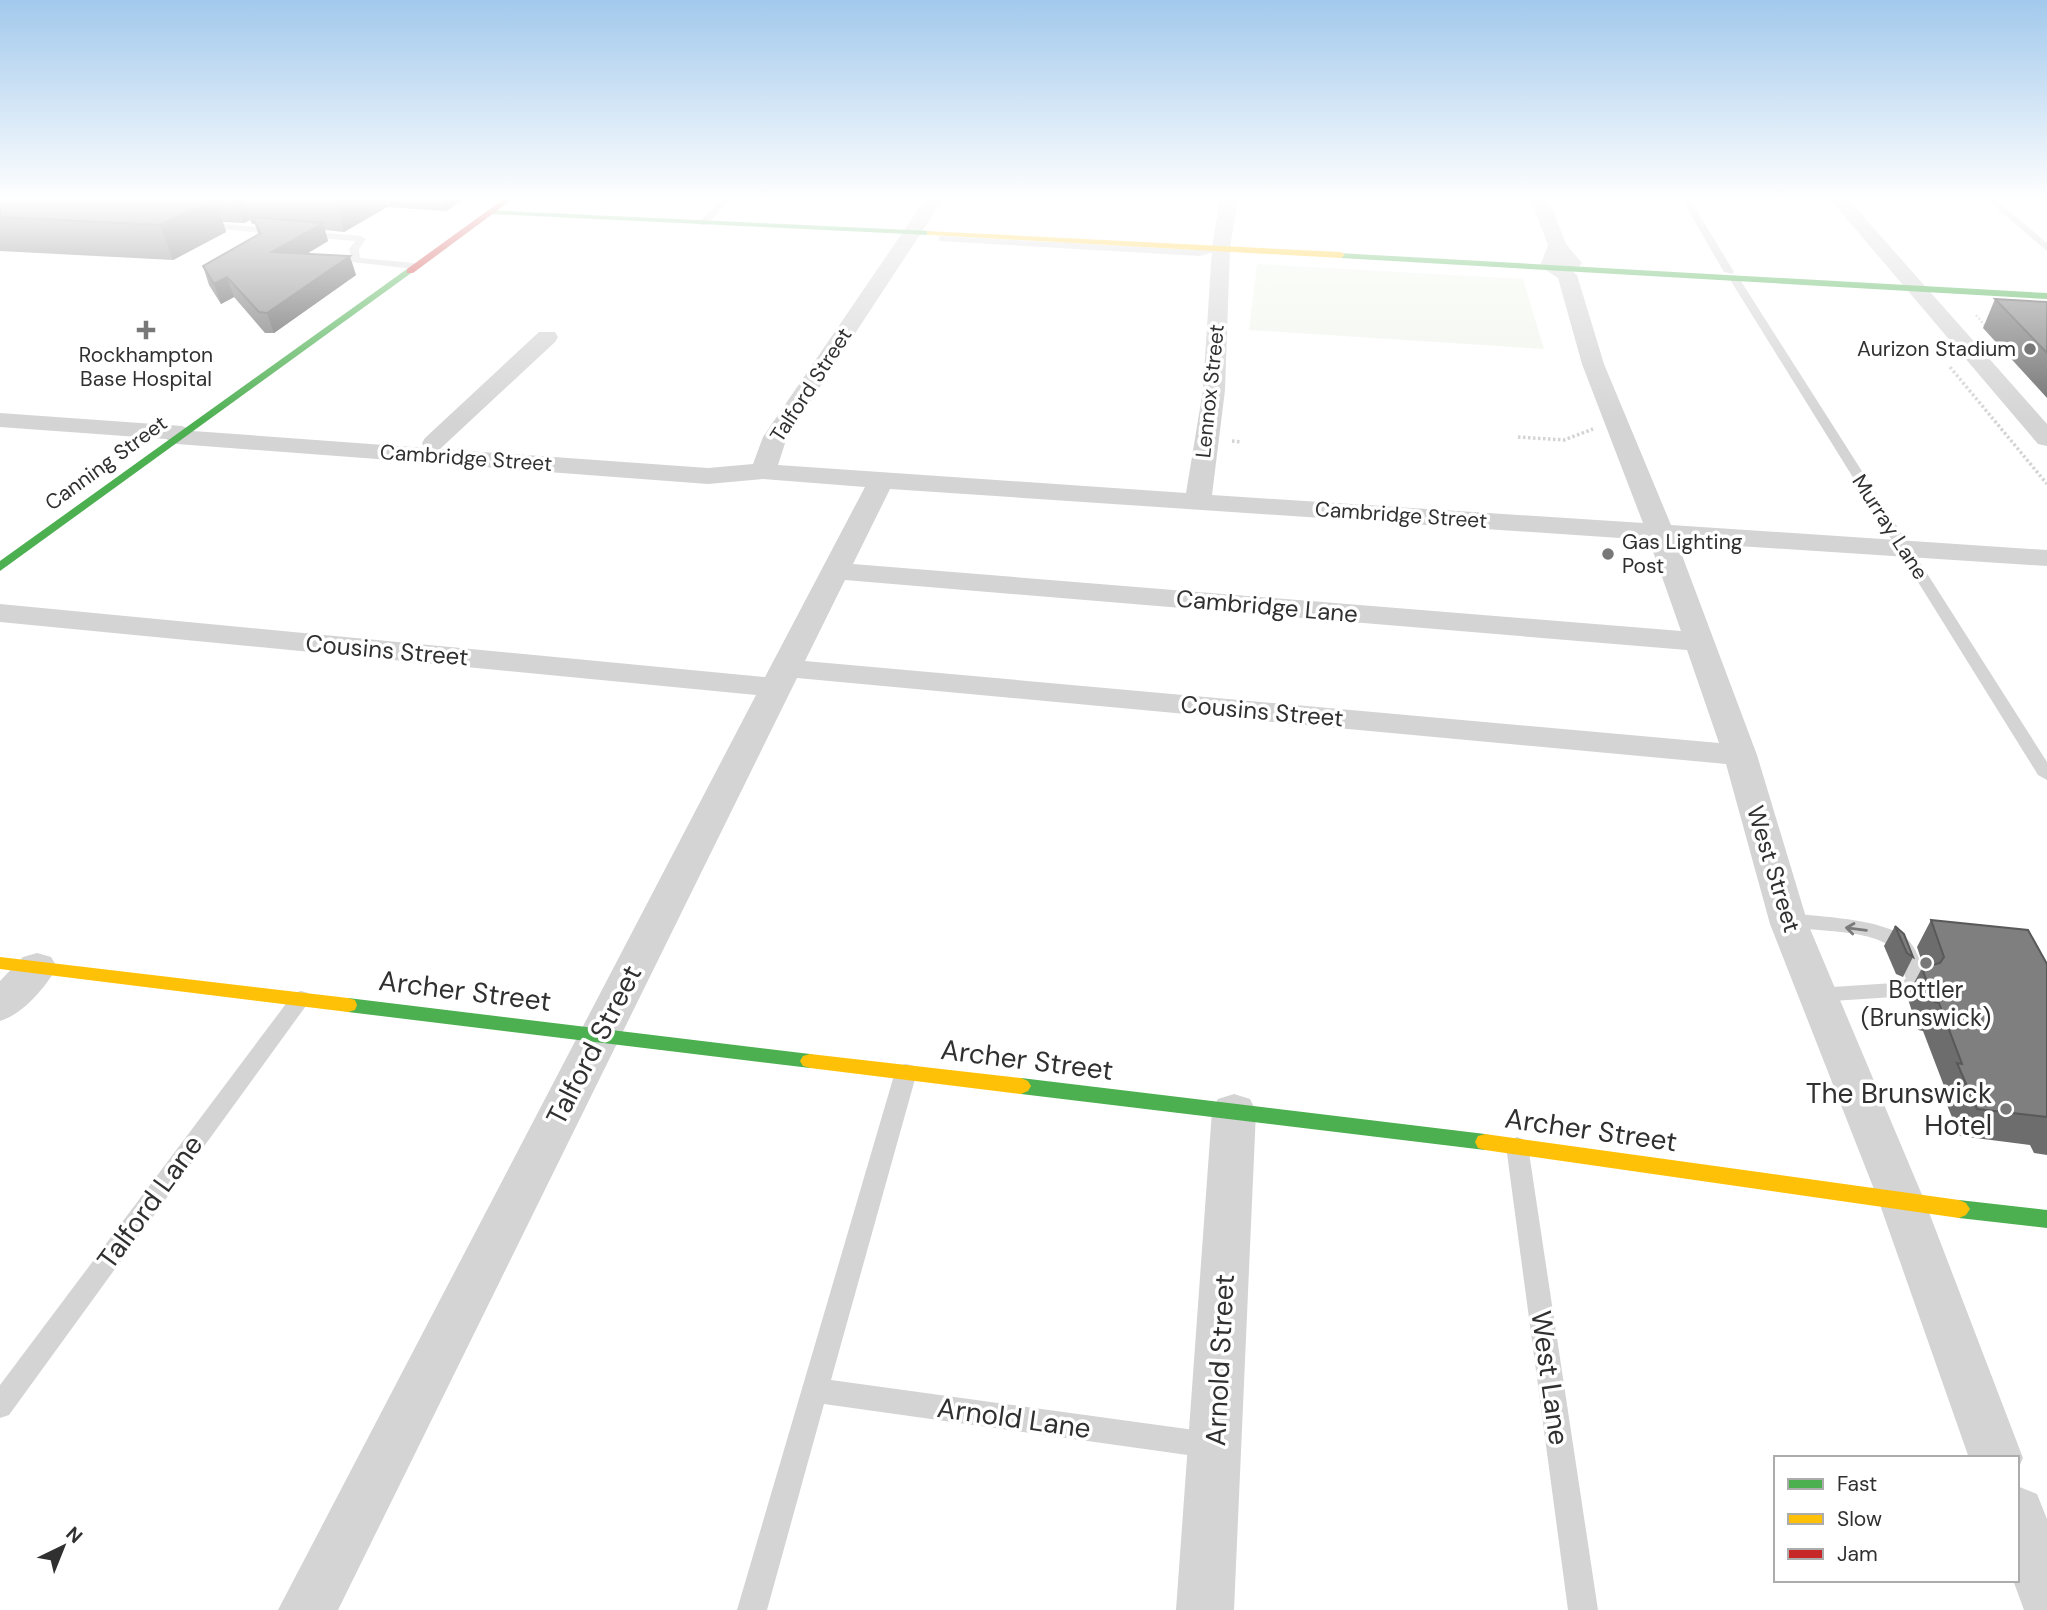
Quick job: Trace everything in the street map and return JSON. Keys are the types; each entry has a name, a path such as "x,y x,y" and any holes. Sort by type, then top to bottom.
{"street":[{"name":"Canning Street","path":"0,567 404,273"},
{"name":"Talford Street","path":"759,471 775,436 885,273"},
{"name":"Lennox Street","path":"1198,501 1214,390 1220,273"},
{"name":"West Street","path":"1565,273 1593,364 1660,533 1740,755 1788,920 1902,1202 1995,1456"},
{"path":"1697,273 1914,285 2047,296"},
{"path":"1904,273 2047,439"},
{"path":"1914,285 2047,287"},
{"path":"434,443 547,337"},
{"name":"Cambridge Street","path":"0,420 184,432 708,476 759,471"},
{"name":"Cambridge Street","path":"184,432 434,443 714,464 759,471 881,481 2047,558"},
{"name":"Talford Street","path":"307,1610 881,481"},
{"name":"Cambridge Lane","path":"835,571 1699,642"},
{"name":"Cousins Street","path":"0,613 1740,755"},
{"path":"0,1006 18,965"},
{"name":"Archer Street","path":"18,965 1517,1146 1902,1202 2047,1219"},
{"name":"Arnold Street","path":"1205,1610 1234,1111"},
{"path":"2019,1519 2047,1595"}],"lane":[{"name":"Murray Lane","path":"1732,275 2047,775"},
{"path":"1788,920 1870,931 1893,938 1903,946 1917,983 1894,990 1817,995"},
{"name":"Talford Lane","path":"0,1406 301,998"},
{"path":"752,1610 906,1072"},
{"name":"West Lane","path":"1517,1146 1583,1610"},
{"name":"Arnold Lane","path":"814,1390 1215,1445"}],"path":[{"path":"1972,310 1989,330"},
{"path":"1944,360 2047,484"},
{"path":"1518,437 1564,440 1594,428"},
{"path":"1229,441 1229,452"}],"shaded area":[{"path":"1256,273 1419,273 1523,279 1544,349 1249,330"}],"building":[{"path":"207,273 325,273 267,313 259,312 227,277 214,284"},
{"path":"1995,299 2047,302 2047,353"},
{"path":"1931,920 2028,930 2047,964 2047,1117 1977,1109 1957,1063 1962,1064 1939,1003 1934,1002 1922,968 1940,963 1944,957"},
{"path":"1895,926 1904,934 1913,957 1907,953"}],"traffic: fast":[{"path":"0,567 407,273"},
{"path":"1653,273 2047,296"},
{"path":"348,1005 810,1061"},
{"path":"1021,1086 1485,1142"},
{"path":"1959,1209 2047,1219"}],"traffic: slow":[{"path":"0,963 348,1005"},
{"path":"810,1061 1021,1086"},
{"path":"1485,1142 1959,1209"}],"place":[{"name":"Rockhampton Base Hospital","path":"146,330"},
{"name":"Aurizon Stadium","path":"2030,349"},
{"name":"Gas Lighting Post","path":"1608,554"},
{"name":"Bottler (Brunswick)","path":"1926,963"},
{"name":"The Brunswick Hotel","path":"2006,1109"}]}
